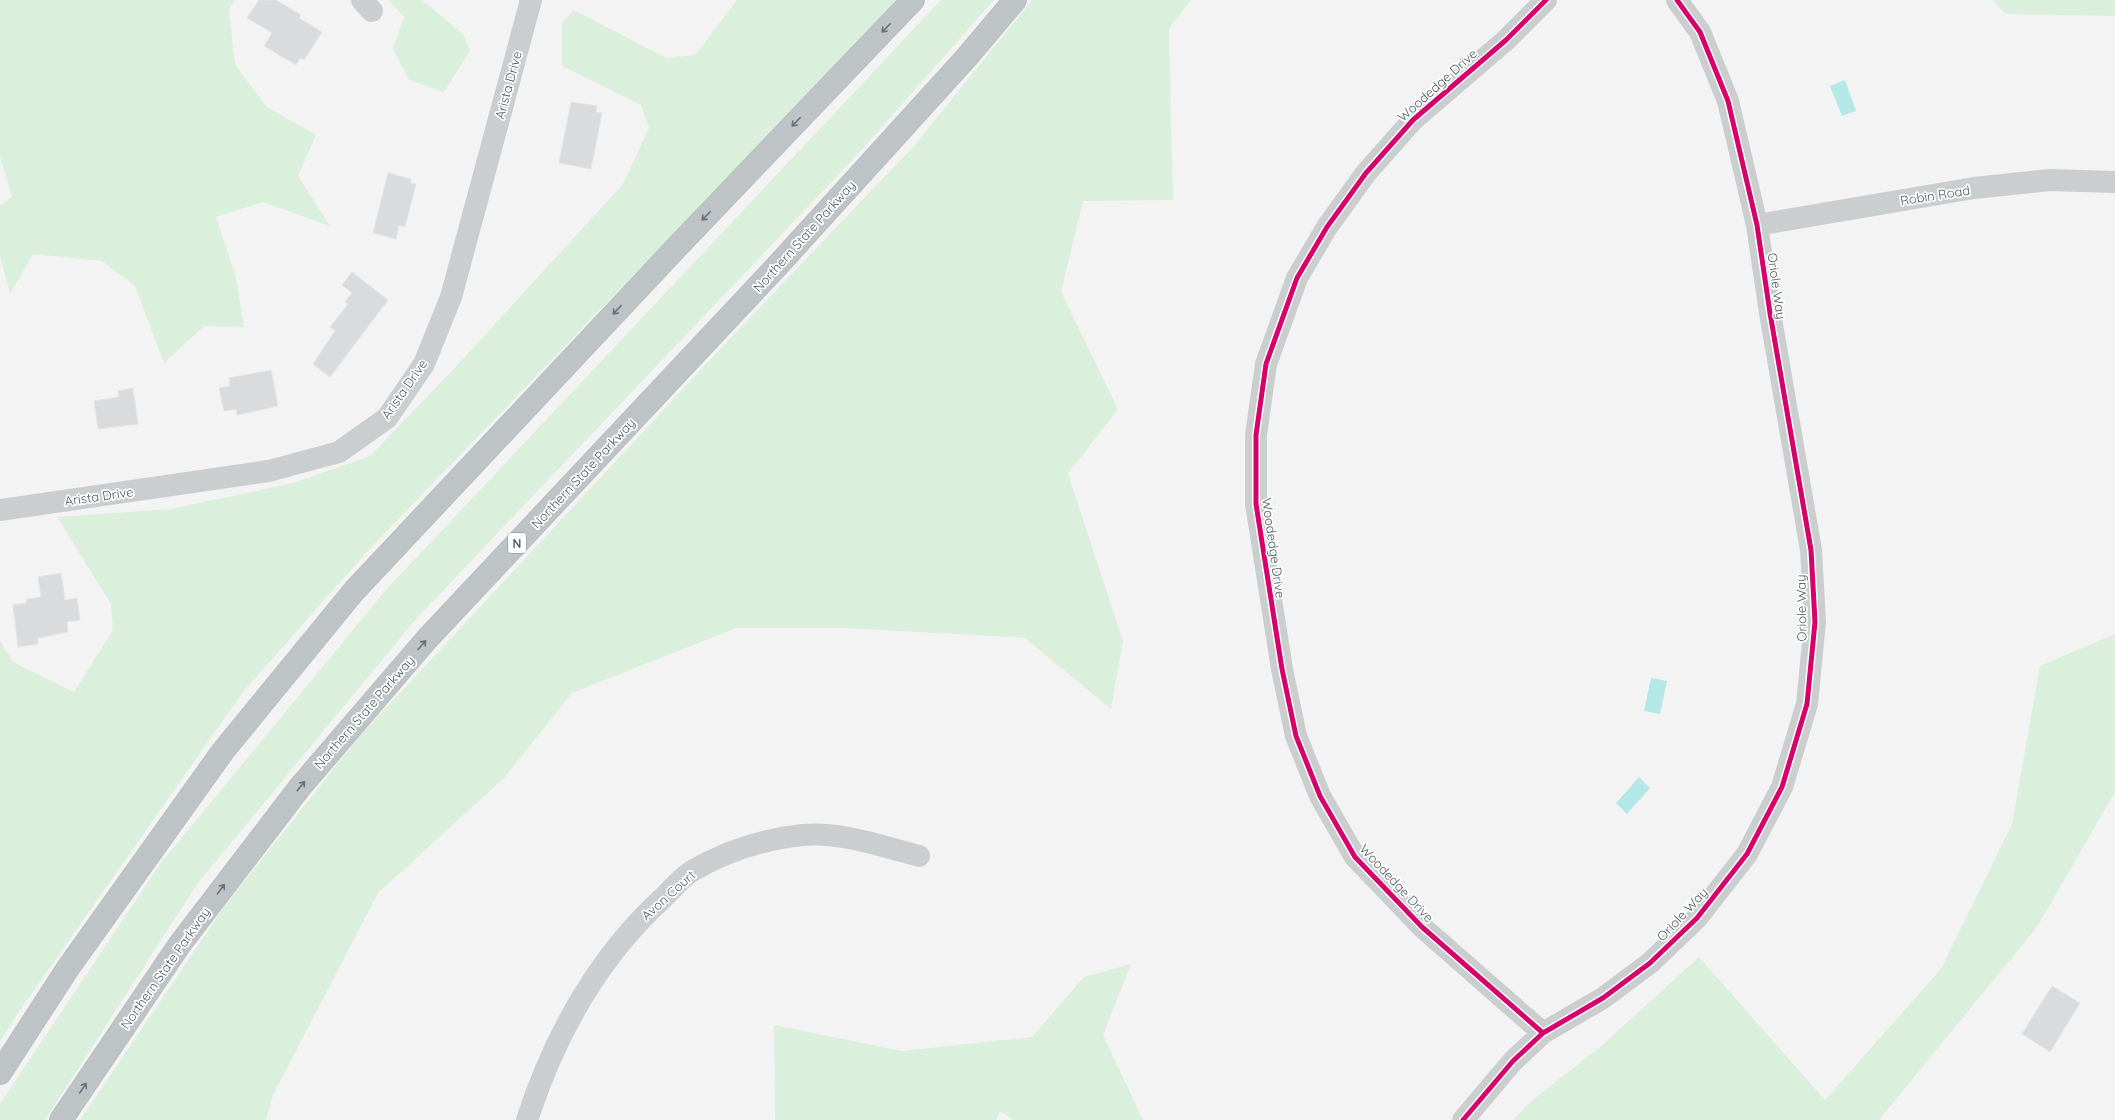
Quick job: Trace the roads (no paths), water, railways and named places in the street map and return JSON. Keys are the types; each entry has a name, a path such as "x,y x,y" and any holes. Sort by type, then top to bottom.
{"highway":[{"path":"0,1073 68,968 223,751 354,591 674,248 913,0"},
{"name":"Northern State Parkway","path":"61,1120 180,944 300,787 427,639 778,265 967,57 1015,0"}],"street":[{"name":"Arista Drive","path":"0,510 269,471 339,452 387,418 424,364 451,297 531,0"},
{"name":"Woodedge Drive","path":"1543,1033 1422,926 1355,857 1320,796 1296,736 1282,669 1256,504 1256,435 1266,364 1297,278 1327,227 1366,173 1413,120 1506,40 1546,0"},
{"name":"Oriole Way","path":"1462,1120 1514,1061 1543,1033 1604,998 1650,963 1697,918 1747,854 1772,807 1782,787 1807,704 1815,622 1811,550 1770,313 1757,224 1728,102 1700,32 1677,0"},
{"name":"Robin Road","path":"1757,224 1974,188 2050,180 2115,182"},
{"name":"Avon Court","path":"527,1120 539,1084 566,1024 601,969 642,916 691,872 743,846 804,835 848,838 919,856"}],"water":[{"path":"1845,80 1856,111 1842,116 1830,86"},
{"path":"1651,678 1667,681 1660,714 1644,711"},
{"path":"1639,777 1650,788 1627,814 1616,803"}]}
